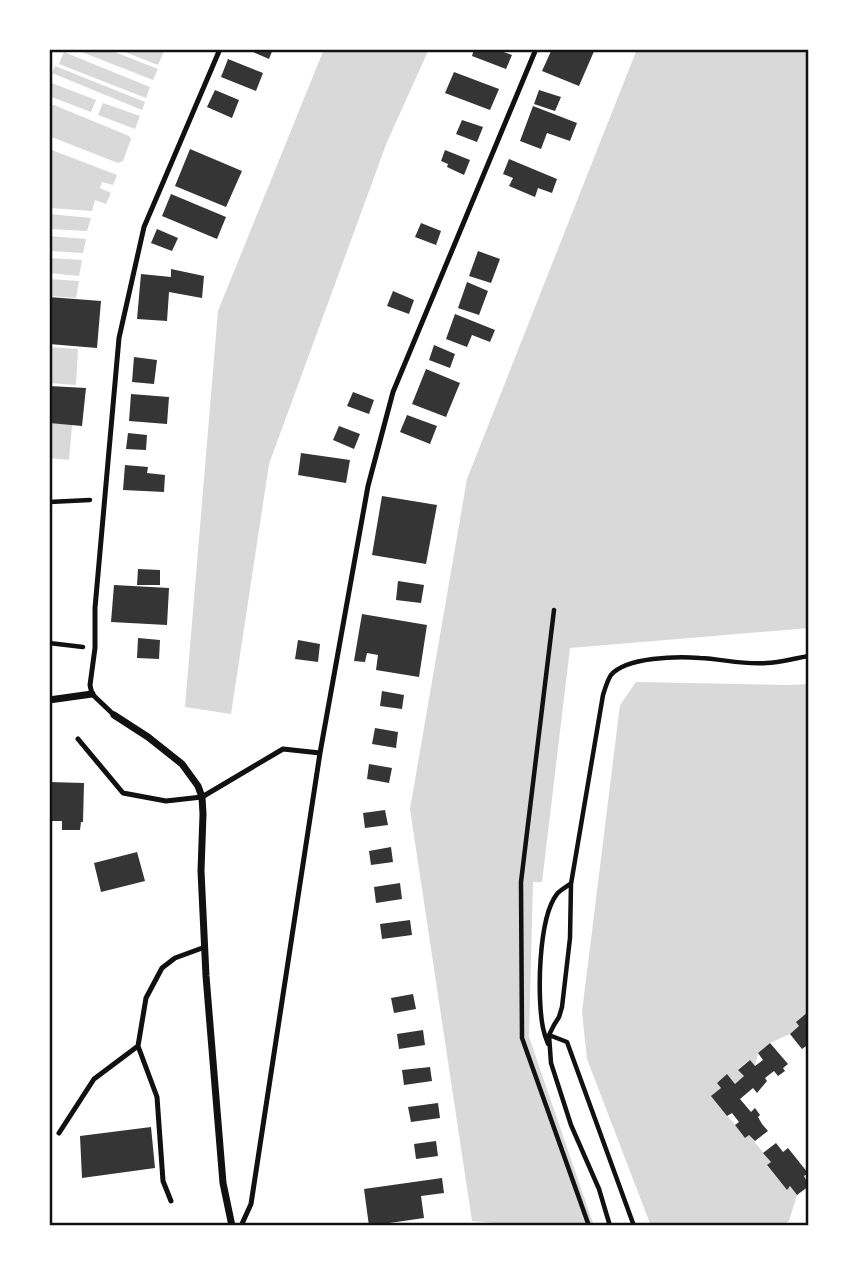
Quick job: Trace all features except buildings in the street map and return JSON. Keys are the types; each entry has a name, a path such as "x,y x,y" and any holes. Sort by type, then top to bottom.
{"street":[{"path":"49,700 92,694"},
{"path":"114,715 182,764 198,786 202,797 204,814 201,871 205,947 223,1183 232,1226"}],"lane":[{"path":"114,715 92,694 90,677 95,648 95,608 119,338 144,227 220,49"},
{"path":"241,1226 251,1204 320,754 368,486 393,392 536,49"},
{"path":"78,739 123,793 166,801 202,797 283,750 320,754"},
{"path":"171,1201 163,1181 157,1097 138,1046 146,998 162,968 175,958 205,947"},
{"path":"59,1133 94,1079 138,1046"}],"path":[{"path":"49,502 104,499"},
{"path":"554,610 521,882 523,1038 589,1226"},
{"path":"49,643 95,648"},
{"path":"610,1226 599,1189 560,1093 551,1063 549,1035 562,1006 570,938 571,884 607,682 620,667 635,662 697,657 766,664 809,656"},
{"path":"550,1047 543,1030 540,990 544,929 551,905 558,893 571,884"},
{"path":"549,1035 567,1041 634,1226"}],"shaded area":[{"path":"74,49 107,49 158,69 153,80"},
{"path":"117,49 165,49 158,65"},
{"path":"324,49 429,49 387,142 269,464 231,714 185,707 218,311"},
{"path":"637,49 809,49 809,628 570,648 542,882 533,882 529,1037 594,1226 506,1226 472,1221 410,809 467,479"},
{"path":"64,52 150,87 146,98 59,64"},
{"path":"55,66 145,102 142,110 52,73"},
{"path":"49,82 96,100 91,112 49,96"},
{"path":"103,103 140,116 135,129 98,115"},
{"path":"54,105 129,136 131,139 123,161 118,163 49,136 49,106"},
{"path":"49,149 117,175 113,185 102,182 100,188 111,193 106,204 95,200 92,211 49,208"},
{"path":"49,214 91,218 87,231 49,229"},
{"path":"49,236 86,239 83,253 49,251"},
{"path":"49,258 82,260 79,276 49,273"},
{"path":"49,279 79,281 76,298 49,296"},
{"path":"49,347 78,349 76,385 49,383"},
{"path":"49,423 72,425 69,460 49,458"},
{"path":"636,682 809,684 809,1011 797,1021 799,1026 790,1034 770,1043 758,1053 755,1066 749,1060 738,1069 744,1076 735,1084 727,1074 717,1083 721,1088 713,1098 745,1137 749,1135 771,1162 767,1166 786,1189 790,1186 797,1195 789,1221 781,1226 651,1226 587,1059 582,1012 620,705"}]}
